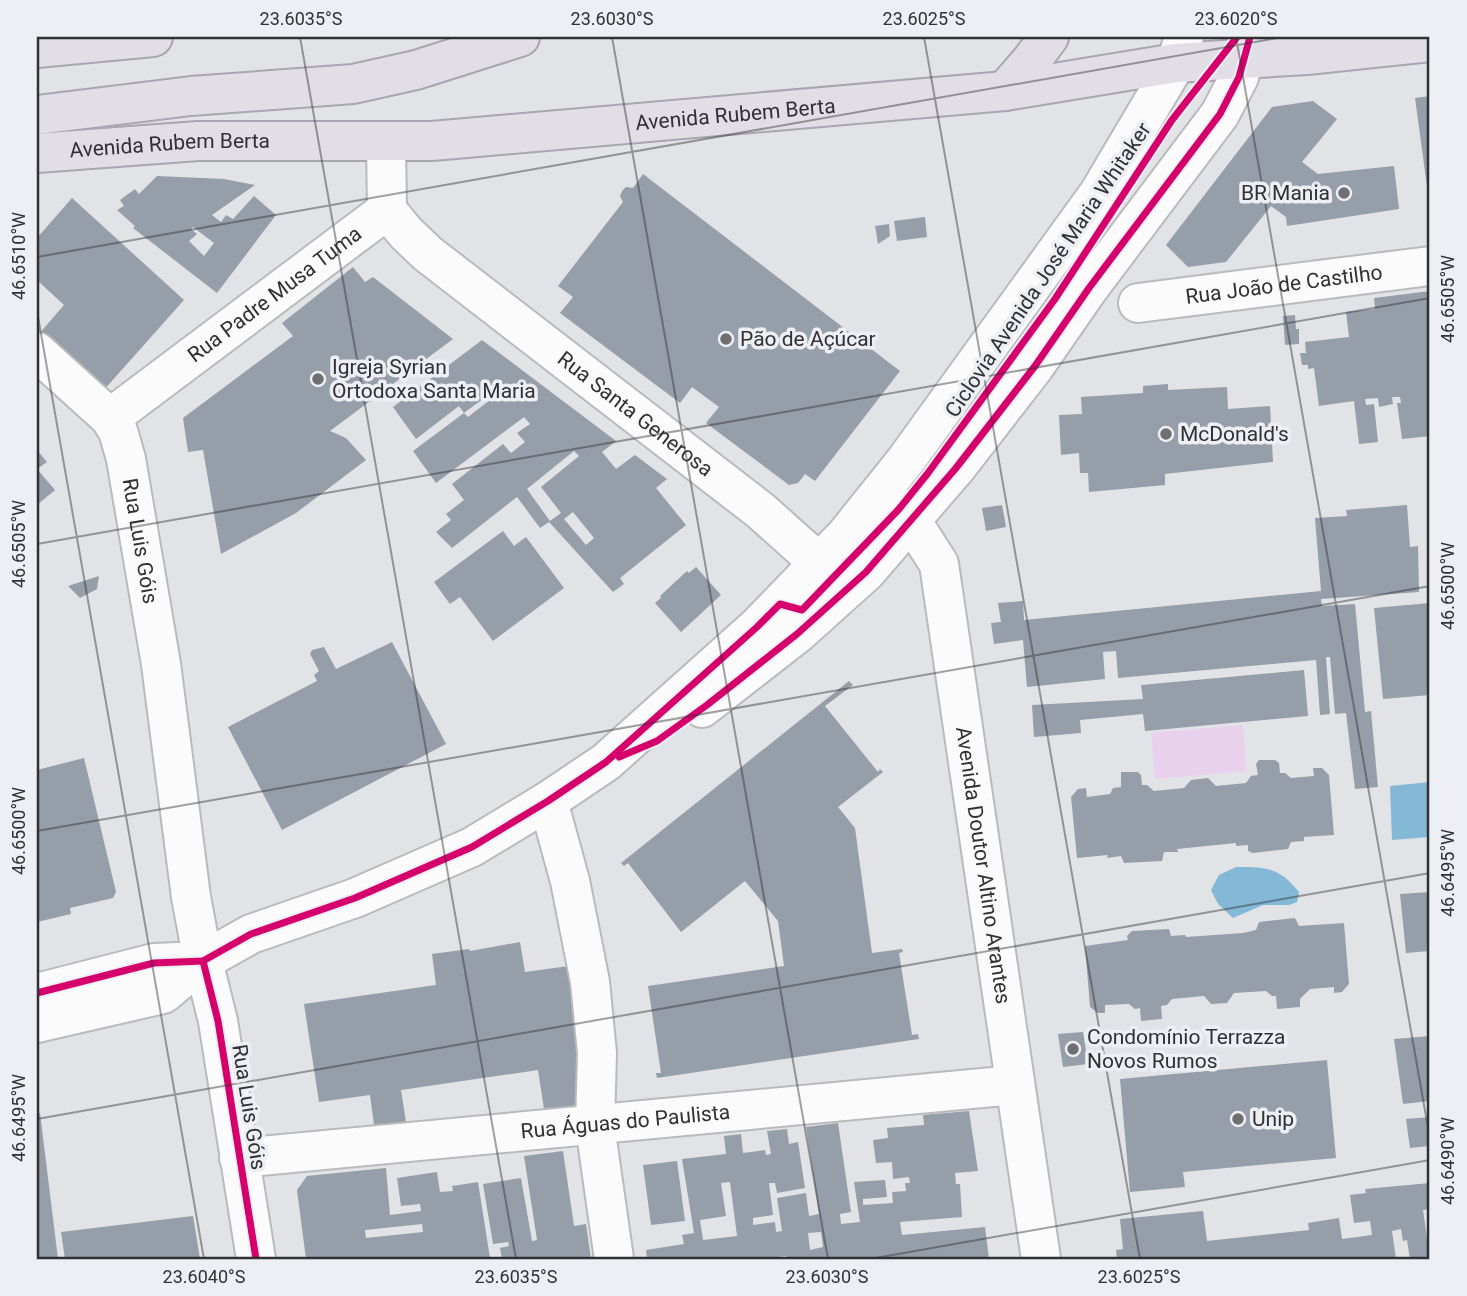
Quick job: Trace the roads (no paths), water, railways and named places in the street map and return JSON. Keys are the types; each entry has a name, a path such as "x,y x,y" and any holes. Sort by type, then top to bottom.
{"highway":[{"path":"37,48 153,37"},
{"path":"37,115 191,96 353,84 416,70 520,37"},
{"path":"1005,90 1049,37"},
{"name":"Avenida Rubem Berta","path":"37,153 198,141 432,141 1005,90 1180,50 1247,47 1307,55 1430,42"}],"street":[{"path":"606,762 657,741 797,634 866,572 1035,366 1089,288 1220,114 1239,77 1247,47"},
{"path":"37,1023 163,994 203,961 251,934 355,898 472,847 606,762 757,627 846,535 906,460 1099,193 1180,50"},
{"path":"386,143 387,210"},
{"name":"Rua Padre Musa Tuma","path":"110,418 387,210"},
{"name":"Rua Santa Generosa","path":"387,210 428,254 761,511 819,563"},
{"name":"Rua João de Castilho","path":"1138,303 1430,266"},
{"name":"Rua Luis Góis","path":"37,352 110,418 118,431 126,459 161,664 191,897 218,1021 256,1259"},
{"name":"Avenida Doutor Altino Arantes","path":"880,492 911,520 939,564 1041,1259"},
{"path":"548,801 570,881 590,982 597,1053 595,1126 614,1259"},
{"path":"37,993 154,963 203,961"},
{"name":"Rua Águas do Paulista","path":"239,1158 1014,1085"}],"water":[{"path":"1430,782 1430,837 1392,840 1390,786"},
{"path":"1236,867 1264,868 1278,873 1299,892 1297,902 1289,905 1263,905 1233,918 1218,904 1211,890 1219,875"}],"place":[{"name":"BR Mania","path":"1344,193"},
{"name":"Pão de Açúcar","path":"726,339"},
{"name":"Igreja Syrian Ortodoxa Santa Maria","path":"318,379"},
{"name":"McDonald's","path":"1166,434"},
{"name":"Condomínio Terrazza Novos Rumos","path":"1073,1049"},
{"name":"Unip","path":"1238,1119"}]}
